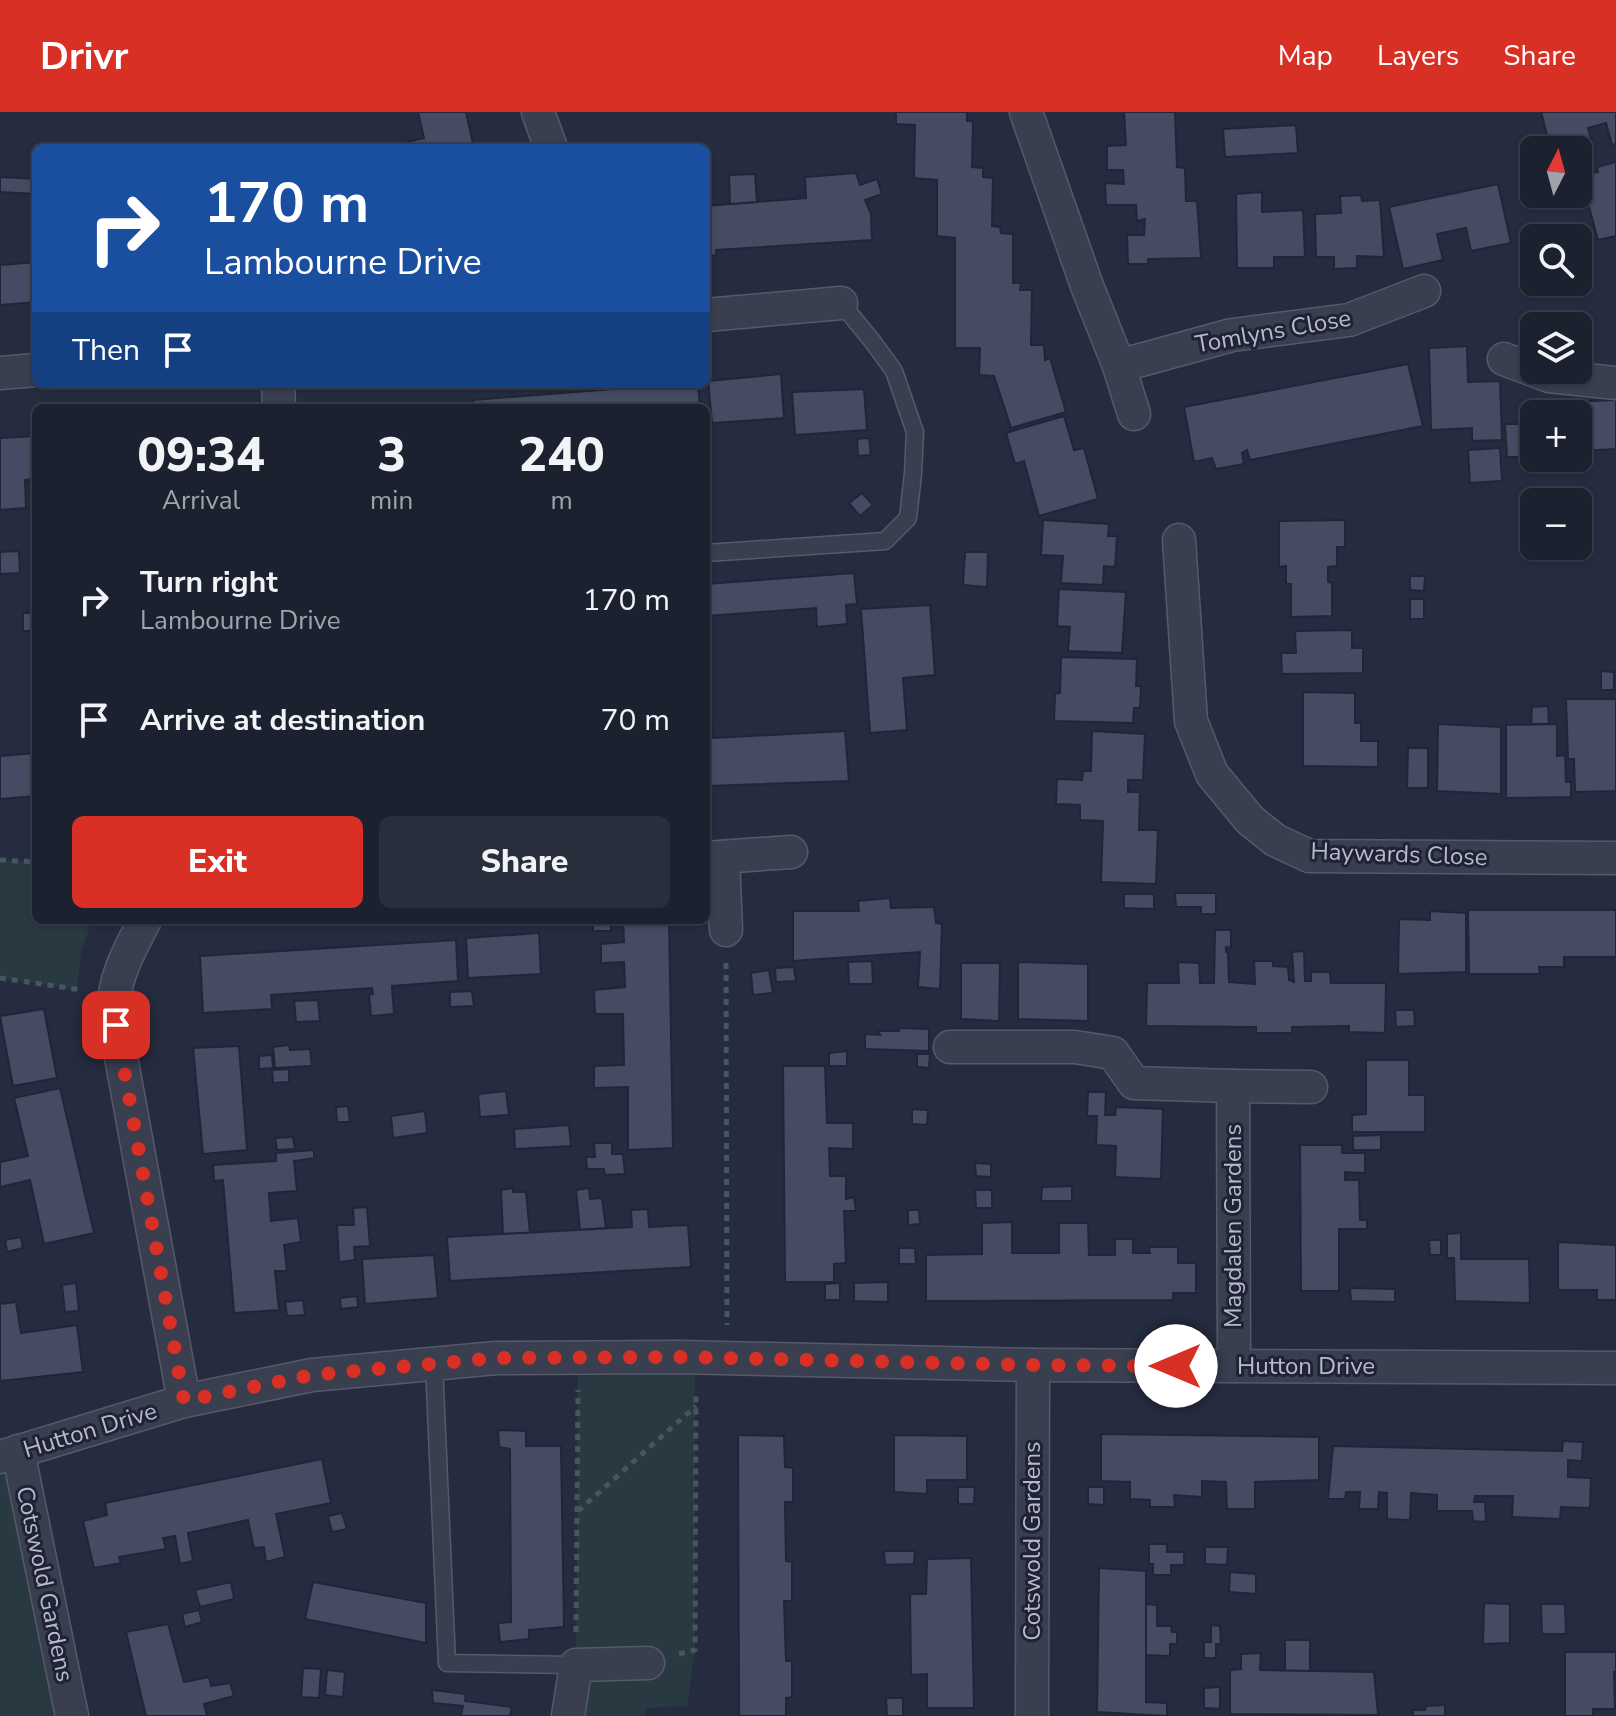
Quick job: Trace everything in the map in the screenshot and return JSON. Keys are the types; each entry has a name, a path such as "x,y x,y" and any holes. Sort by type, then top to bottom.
{"street":[{"path":"538,112 550,144"},
{"path":"1026,112 1134,414"},
{"name":"Tomlyns Close","path":"1119,366 1232,335 1349,320 1424,291"},
{"path":"710,315 841,303"},
{"path":"1504,359 1549,376 1616,383"},
{"path":"0,373 32,370"},
{"name":"Haywards Close","path":"1179,540 1191,721 1212,774 1250,820 1275,840 1309,856 1616,858"},
{"path":"726,930 715,857 791,852"},
{"path":"143,924 130,950 114,1005 184,1401"},
{"path":"950,1047 1075,1047 1113,1053 1134,1083 1311,1087"},
{"name":"Magdalen Gardens","path":"1233,1086 1234,1366"},
{"name":"Hutton Drive","path":"9,1454 184,1401 312,1375 496,1358 1616,1368"},
{"name":"Cotswold Gardens","path":"1032,1716 1033,1365"},
{"name":"Cotswold Gardens","path":"9,1454 72,1716"},
{"path":"568,1716 576,1665 648,1663"}],"lane":[{"path":"710,553 885,541 908,518 915,432 894,371 841,303"},
{"path":"434,1364 447,1663 576,1665"}],"path":[{"path":"0,860 32,862"},
{"path":"726,930 728,1358"},
{"path":"0,978 115,993"},
{"path":"576,1665 578,1357"},
{"path":"648,1663 695,1650 695,1358"},
{"path":"577,1512 696,1406"}],"shaded area":[{"path":"0,860 32,862 32,924 91,924 81,952 77,990 0,978"},
{"path":"578,1357 695,1358 695,1650 687,1706 646,1708 645,1716 568,1716 576,1665"},
{"path":"18,1451 72,1716 0,1716 0,1457"}],"building":[{"path":"418,112 466,112 473,144 403,144 424,138"},
{"path":"896,112 967,112 967,121 973,121 972,167 983,168 983,177 993,178 992,226 1000,227 1001,233 1013,234 1013,283 1021,283 1020,290 1032,290 1031,345 1044,345 1045,360 1050,358 1066,412 1011,428 994,376 979,375 980,348 955,348 955,238 937,236 937,180 914,178 915,125 896,124"},
{"path":"1124,112 1175,112 1177,167 1185,168 1186,201 1197,201 1201,258 1148,259 1148,264 1128,264 1127,235 1144,235 1145,219 1137,221 1136,205 1106,205 1105,183 1124,184 1123,170 1107,170 1107,146 1126,145"},
{"path":"1541,112 1616,112 1616,144 1612,145 1606,123 1588,128 1590,136 1547,136"},
{"path":"1296,125 1298,153 1225,157 1223,129"},
{"path":"1616,162 1616,236 1598,240 1589,208 1592,208 1592,173 1598,172 1597,167"},
{"path":"856,173 860,185 877,179 882,194 865,200 871,214 872,240 716,250 716,255 710,256 710,206 806,198 805,177"},
{"path":"755,174 757,202 730,204 729,175"},
{"path":"0,177 32,179 32,194 0,192"},
{"path":"1498,184 1511,243 1471,251 1466,228 1437,234 1443,260 1403,269 1389,207"},
{"path":"1262,192 1262,212 1303,210 1305,257 1274,257 1274,268 1237,268 1236,194"},
{"path":"1361,195 1362,201 1380,200 1384,257 1357,256 1357,268 1334,269 1334,257 1316,257 1315,214 1341,213 1340,196"},
{"path":"32,262 32,302 0,305 0,265"},
{"path":"1467,346 1468,382 1500,381 1502,440 1472,441 1472,428 1431,430 1429,348"},
{"path":"1408,364 1423,426 1250,460 1247,450 1242,453 1244,464 1216,469 1212,458 1194,462 1184,407"},
{"path":"781,374 784,418 712,423 710,381"},
{"path":"627,388 698,388 700,404 474,404 473,400"},
{"path":"864,389 867,430 795,435 792,392"},
{"path":"1616,400 1616,449 1592,450 1592,401"},
{"path":"1064,416 1074,450 1084,448 1098,499 1039,516 1024,461 1015,464 1006,433"},
{"path":"1505,424 1520,424 1520,457 1507,457"},
{"path":"32,436 32,479 25,480 26,508 0,510 0,438"},
{"path":"869,438 871,455 858,456 857,439"},
{"path":"1500,448 1502,481 1470,483 1468,450"},
{"path":"862,493 873,505 860,516 849,503"},
{"path":"1043,520 1109,524 1108,536 1117,536 1115,567 1104,566 1103,585 1061,583 1063,556 1041,555"},
{"path":"1345,520 1345,547 1337,547 1337,566 1328,567 1328,582 1332,583 1332,616 1291,617 1291,584 1286,584 1286,566 1279,567 1279,521"},
{"path":"19,551 20,573 0,574 0,552"},
{"path":"965,552 988,552 987,587 963,585"},
{"path":"854,573 857,604 846,605 847,624 817,627 816,608 710,616 710,584"},
{"path":"1410,576 1425,576 1424,591 1410,590"},
{"path":"1059,589 1126,592 1122,653 1068,651 1070,627 1057,626"},
{"path":"1410,599 1424,599 1424,619 1410,619"},
{"path":"930,605 935,675 903,678 907,730 870,733 861,609"},
{"path":"23,613 32,613 32,631 23,631"},
{"path":"1352,630 1352,648 1363,648 1363,673 1282,674 1281,653 1296,653 1295,631"},
{"path":"1061,657 1137,659 1136,686 1141,686 1140,708 1134,708 1133,723 1054,721 1055,694 1060,693"},
{"path":"1601,671 1614,672 1614,690 1601,690"},
{"path":"1303,692 1355,693 1355,723 1361,723 1361,741 1378,741 1378,767 1303,766"},
{"path":"1566,699 1616,699 1616,791 1575,792 1574,759 1568,759"},
{"path":"1548,706 1549,724 1531,724 1532,707"},
{"path":"710,709 713,738 845,731 849,781 710,786"},
{"path":"1438,724 1501,727 1501,794 1437,791"},
{"path":"1557,724 1557,756 1565,755 1566,782 1571,782 1571,797 1506,798 1506,725"},
{"path":"1092,731 1145,734 1143,780 1128,780 1128,792 1140,792 1139,830 1158,830 1156,884 1101,882 1103,821 1080,820 1080,805 1056,804 1057,779 1082,780 1083,771 1091,771"},
{"path":"1408,748 1428,748 1428,788 1407,788"},
{"path":"32,753 32,796 0,799 0,756"},
{"path":"1175,893 1216,893 1216,914 1201,914 1201,907 1176,907"},
{"path":"1124,894 1154,894 1154,909 1124,908"},
{"path":"890,898 891,908 934,907 936,923 942,924 940,989 918,987 920,952 793,961 793,911 859,911 858,901"},
{"path":"1468,910 1616,910 1616,957 1564,957 1564,967 1539,967 1540,974 1469,974"},
{"path":"1430,911 1466,913 1466,972 1398,974 1399,919 1430,920"},
{"path":"593,924 611,924 611,931 593,931"},
{"path":"623,924 669,924 673,1148 628,1150 628,1087 594,1088 594,1066 624,1065 623,1014 595,1014 594,990 625,987 624,962 601,963 601,944 624,942"},
{"path":"1215,930 1231,930 1231,948 1226,947 1229,982 1255,984 1254,961 1273,961 1273,966 1288,967 1289,980 1294,982 1292,952 1304,951 1305,981 1311,981 1311,972 1330,972 1331,983 1386,983 1385,1033 1349,1032 1349,1026 1292,1027 1292,1033 1256,1033 1256,1027 1146,1026 1147,983 1179,983 1178,962 1199,963 1200,983 1214,983"},
{"path":"539,933 541,974 468,978 466,938"},
{"path":"456,940 458,981 392,986 394,1014 371,1016 369,994 373,994 372,988 271,995 272,1009 203,1013 200,956"},
{"path":"872,961 873,984 849,984 848,962"},
{"path":"1018,962 1088,964 1088,1021 1018,1019"},
{"path":"961,963 1000,963 999,1021 961,1019"},
{"path":"794,967 796,981 776,982 775,968"},
{"path":"769,970 773,993 753,995 751,973"},
{"path":"472,991 474,1006 450,1007 450,992"},
{"path":"318,1000 320,1021 296,1022 294,1001"},
{"path":"44,1009 57,1078 13,1086 0,1016"},
{"path":"1395,1010 1414,1010 1415,1026 1396,1027"},
{"path":"899,1028 929,1029 929,1051 865,1049 865,1034 880,1035 878,1031 899,1031"},
{"path":"289,1045 290,1050 310,1049 312,1066 275,1068 273,1047"},
{"path":"239,1046 247,1150 203,1154 193,1048"},
{"path":"847,1051 847,1066 829,1066 829,1053"},
{"path":"917,1054 930,1054 929,1068 917,1067"},
{"path":"272,1055 273,1068 259,1069 259,1056"},
{"path":"1366,1060 1409,1060 1409,1095 1425,1095 1425,1132 1352,1132 1352,1115 1366,1114"},
{"path":"783,1066 825,1066 827,1123 853,1123 853,1149 829,1148 830,1176 846,1176 846,1199 854,1197 856,1211 844,1211 846,1263 834,1264 834,1282 785,1282"},
{"path":"289,1069 289,1082 273,1083 272,1070"},
{"path":"60,1088 94,1233 44,1244 30,1180 0,1187 0,1162 28,1156 14,1098"},
{"path":"506,1091 509,1115 480,1117 478,1094"},
{"path":"1088,1092 1106,1092 1105,1115 1115,1115 1116,1107 1163,1109 1161,1179 1115,1177 1116,1146 1096,1145 1097,1116 1087,1116"},
{"path":"348,1106 350,1122 337,1122 336,1107"},
{"path":"912,1109 928,1110 927,1125 912,1124"},
{"path":"425,1111 427,1133 393,1138 391,1116"},
{"path":"569,1125 571,1146 515,1149 514,1129"},
{"path":"1381,1135 1381,1150 1353,1150 1353,1136"},
{"path":"293,1137 295,1149 277,1150 275,1138"},
{"path":"594,1143 612,1143 612,1154 623,1154 625,1174 605,1175 604,1169 587,1169 586,1157 595,1157"},
{"path":"1300,1145 1342,1145 1342,1153 1365,1153 1365,1173 1345,1172 1345,1180 1359,1180 1360,1220 1367,1220 1367,1229 1339,1229 1339,1291 1301,1291"},
{"path":"314,1150 314,1158 294,1161 297,1191 269,1193 271,1221 298,1218 301,1242 284,1245 287,1271 275,1271 279,1310 234,1313 223,1180 214,1181 213,1165 276,1161 276,1153"},
{"path":"975,1163 991,1164 991,1177 976,1176"},
{"path":"1072,1186 1072,1201 1041,1201 1042,1187"},
{"path":"513,1188 513,1192 526,1192 530,1233 503,1234 501,1190"},
{"path":"589,1188 590,1199 602,1198 606,1228 580,1230 576,1190"},
{"path":"975,1190 992,1190 992,1208 976,1208"},
{"path":"367,1207 370,1246 354,1247 355,1260 339,1262 337,1225 354,1225 353,1208"},
{"path":"648,1209 649,1227 688,1225 691,1267 450,1281 447,1237 632,1227 631,1210"},
{"path":"908,1210 919,1210 920,1224 908,1225"},
{"path":"1012,1222 1012,1253 1059,1253 1059,1223 1088,1223 1089,1255 1115,1255 1115,1239 1133,1239 1133,1253 1150,1253 1149,1247 1178,1247 1178,1263 1196,1263 1196,1293 1173,1293 1173,1300 926,1301 926,1255 982,1254 982,1223"},
{"path":"1461,1233 1461,1259 1529,1259 1530,1303 1455,1301 1454,1258 1447,1258 1447,1234"},
{"path":"21,1237 23,1248 7,1252 5,1240"},
{"path":"1429,1240 1441,1240 1441,1255 1430,1255"},
{"path":"1558,1242 1616,1245 1616,1300 1597,1300 1597,1290 1558,1290"},
{"path":"899,1248 915,1248 916,1264 899,1264"},
{"path":"434,1255 438,1298 365,1304 362,1259"},
{"path":"888,1282 888,1302 854,1301 854,1283"},
{"path":"76,1283 79,1311 65,1312 62,1285"},
{"path":"840,1283 840,1300 825,1300 825,1284"},
{"path":"1350,1288 1395,1289 1395,1302 1351,1301"},
{"path":"357,1296 358,1307 341,1309 340,1298"},
{"path":"303,1300 305,1315 287,1316 285,1302"},
{"path":"16,1302 21,1333 77,1325 83,1372 0,1381 0,1304"},
{"path":"498,1430 526,1431 526,1446 561,1446 564,1627 529,1630 529,1639 500,1642 498,1623 511,1622 510,1449 499,1447"},
{"path":"1101,1434 1319,1437 1319,1480 1255,1482 1255,1509 1227,1509 1226,1482 1202,1481 1202,1497 1174,1495 1175,1507 1150,1507 1150,1500 1130,1499 1130,1482 1101,1481"},
{"path":"738,1435 784,1436 785,1467 793,1468 793,1502 785,1502 786,1561 792,1562 792,1601 784,1601 786,1661 792,1661 792,1697 786,1698 786,1716 739,1716"},
{"path":"894,1435 967,1436 967,1480 927,1480 927,1494 894,1492"},
{"path":"1563,1441 1583,1442 1582,1461 1568,1460 1568,1477 1591,1478 1590,1508 1561,1507 1560,1519 1512,1517 1513,1496 1475,1496 1474,1502 1485,1502 1486,1522 1473,1521 1472,1511 1437,1511 1437,1495 1411,1493 1410,1520 1387,1519 1387,1493 1379,1492 1378,1509 1359,1509 1360,1492 1346,1492 1345,1499 1328,1499 1333,1446 1562,1451"},
{"path":"322,1459 331,1503 276,1514 285,1557 266,1562 264,1547 254,1548 248,1520 188,1533 193,1561 180,1564 175,1536 163,1538 166,1549 119,1557 121,1563 94,1568 83,1521 107,1515 105,1503"},
{"path":"958,1487 975,1487 974,1504 958,1504"},
{"path":"1088,1487 1104,1487 1104,1505 1088,1504"},
{"path":"342,1513 347,1529 332,1532 328,1516"},
{"path":"1149,1544 1167,1544 1167,1552 1184,1552 1184,1565 1171,1565 1171,1575 1153,1575 1153,1564 1149,1564"},
{"path":"1205,1547 1228,1547 1227,1565 1205,1564"},
{"path":"884,1551 915,1551 914,1564 885,1565"},
{"path":"971,1558 974,1708 927,1708 927,1674 911,1675 910,1594 926,1594 927,1559"},
{"path":"1099,1568 1146,1571 1146,1702 1167,1703 1167,1716 1097,1712"},
{"path":"1230,1572 1256,1574 1256,1594 1229,1592"},
{"path":"231,1582 234,1599 200,1607 195,1590"},
{"path":"313,1582 426,1603 426,1643 305,1619"},
{"path":"1484,1603 1510,1604 1510,1643 1483,1644"},
{"path":"1146,1604 1157,1605 1157,1626 1171,1626 1172,1632 1177,1632 1177,1644 1170,1644 1170,1656 1146,1655"},
{"path":"1541,1604 1565,1604 1566,1634 1542,1634"},
{"path":"199,1610 202,1622 185,1627 182,1614"},
{"path":"168,1624 184,1682 209,1677 211,1686 230,1683 234,1696 204,1704 207,1716 146,1716 126,1632"},
{"path":"1211,1625 1220,1626 1221,1644 1216,1644 1216,1658 1204,1658 1204,1642 1211,1642"},
{"path":"1285,1640 1310,1640 1310,1671 1285,1671"},
{"path":"1565,1652 1616,1652 1615,1709 1593,1709 1593,1716 1565,1716"},
{"path":"1261,1653 1260,1670 1374,1672 1378,1715 1230,1714 1230,1670 1241,1669 1241,1654"},
{"path":"303,1668 321,1669 319,1698 301,1697"},
{"path":"327,1670 345,1672 343,1697 325,1695"},
{"path":"1220,1687 1220,1709 1204,1708 1204,1688"},
{"path":"432,1690 466,1694 465,1701 512,1707 510,1716 461,1716 463,1706 433,1703"},
{"path":"886,1698 903,1698 903,1716 887,1716"},
{"path":"1445,1705 1445,1716 1413,1716 1413,1710"}],"route":[{"path":"116,1025 184,1401 312,1375 496,1358 679,1357 1176,1366"}]}
